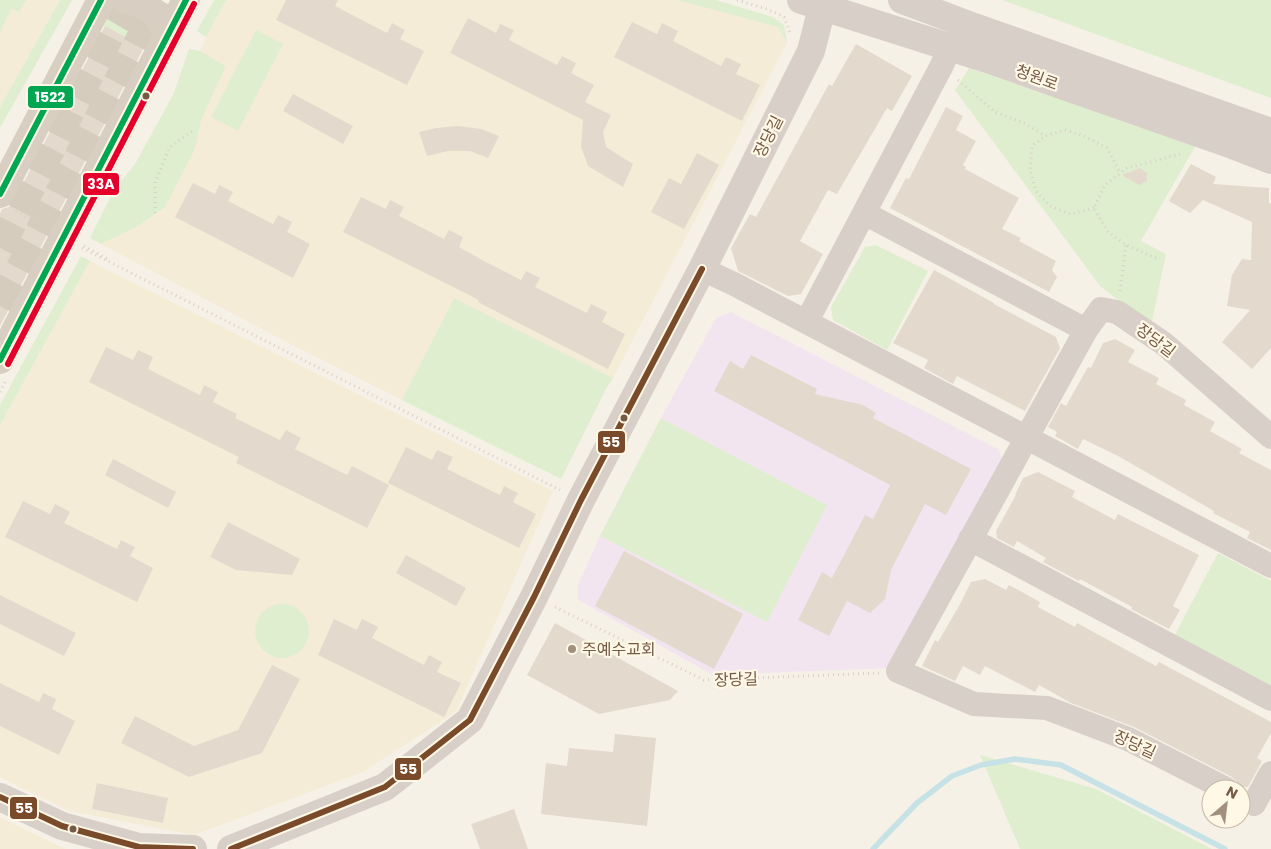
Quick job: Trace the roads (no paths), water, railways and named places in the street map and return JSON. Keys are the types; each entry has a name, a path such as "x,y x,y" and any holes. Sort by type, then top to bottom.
{"main road":[{"path":"4,201 110,0 142,3 160,17 169,34"},
{"path":"0,360 186,0"}],"street":[{"name":"청원로","path":"902,0 1271,132"},
{"name":"청원로","path":"816,2 946,58 1227,143 1271,160"},
{"name":"장당길","path":"231,849 385,787 470,720 581,500 702,269 811,51 816,2"},
{"path":"807,322 946,58"},
{"path":"864,213 1086,330 970,539 1271,699"},
{"path":"702,269 1027,436 1271,566"},
{"name":"장당길","path":"1086,330 1101,309 1118,312 1163,342 1271,437"},
{"name":"장당길","path":"970,539 898,671 974,704 1047,708 1128,739 1206,779"},
{"path":"1256,805 1271,773"},
{"path":"0,797 62,826 139,846 193,849"}],"waterway":[{"path":"873,849 917,803 952,776 981,765 1015,759 1061,765 1225,849"}],"tunnel":[{"path":"0,248 110,36 131,0"},
{"path":"0,306 160,0"}],"place":[{"name":"주예수교회","path":"572,649"}]}
